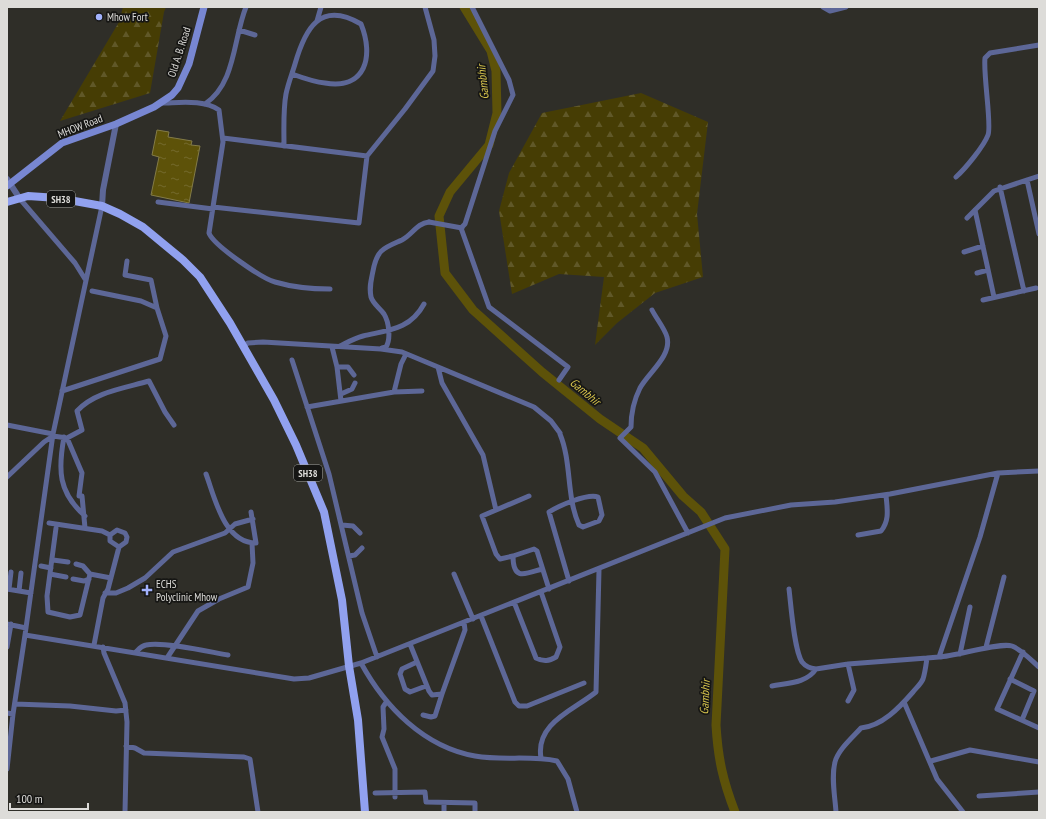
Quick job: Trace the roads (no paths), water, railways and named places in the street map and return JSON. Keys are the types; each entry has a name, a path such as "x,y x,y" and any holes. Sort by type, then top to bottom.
{"main road":[{"name":"Old A. B. Road","path":"163,102 172,95 183,78 189,64 204,7"},
{"name":"MHOW Road","path":"8,183 62,143 116,124 163,102"},
{"name":"SH38","path":"7,202 28,196 58,198 102,206 143,227 183,260 200,277 230,323 274,400 296,445 324,512 342,600 349,666 358,720 365,812"}],"street":[{"path":"205,104 217,96 225,82 246,7"},
{"path":"317,21 321,7"},
{"path":"158,202 359,223 367,156 405,110 433,71 435,56 434,40 425,7"},
{"path":"472,7 509,80 513,95 495,132 465,224 462,228 472,264 489,307 568,367 559,380"},
{"path":"823,7 830,11 846,7"},
{"path":"284,146 286,94 302,40 321,18 337,14 345,15 361,24 366,42 367,59 366,66 356,77 348,82 340,84 325,83 292,74"},
{"path":"239,30 255,35"},
{"path":"956,177 964,170 989,134 984,69 985,58 990,54 1039,45"},
{"path":"163,102 205,104 219,110 222,138 209,234 211,238 228,253 271,281 314,289 330,289"},
{"path":"7,769 13,714 53,435 85,279 102,206 103,190 116,124"},
{"path":"222,138 367,156"},
{"path":"967,218 994,190 1039,176"},
{"path":"1027,180 1039,234"},
{"name":"MHOW Road","path":"8,183 20,199"},
{"path":"1000,187 1024,291"},
{"path":"20,199 75,263 85,279"},
{"path":"975,210 994,297"},
{"path":"381,349 386,347 389,342 385,315 372,298 369,285 373,263 378,254 386,247 409,235 421,224 429,222 462,228"},
{"path":"964,252 983,246"},
{"path":"62,391 160,359 166,336 157,308 151,280 126,275 127,261"},
{"path":"977,273 988,270"},
{"path":"983,300 1036,288"},
{"path":"92,291 141,301 157,308"},
{"path":"335,347 362,336 388,332 399,327 419,314 424,304"},
{"path":"652,310 667,336 667,343 660,360 640,388 631,414 631,427 620,438 654,472 688,533"},
{"path":"243,346 248,343 263,342 381,349 406,354 534,407 552,421 560,434 565,448 572,502 579,525 583,526 599,521 602,515 598,497 593,495 572,502 555,508 549,512 569,581"},
{"path":"335,347 342,401"},
{"path":"394,392 401,364 406,354"},
{"path":"292,360 329,474 362,613 377,657"},
{"path":"337,367 348,367 354,375"},
{"path":"438,367 442,383 483,455 496,510"},
{"path":"7,425 65,437 82,430 77,411 84,403 117,389 149,381 165,412 174,425"},
{"path":"340,394 352,389 355,383"},
{"path":"307,407 394,392 422,391"},
{"path":"7,477 53,435"},
{"path":"65,437 82,473 81,496 85,528"},
{"path":"65,437 60,470 61,482 67,496 84,516"},
{"path":"25,635 94,645 294,679 309,678 377,657 514,602 599,570 725,518 791,505 835,502 886,494 998,473 1039,471"},
{"path":"939,657 980,537 998,473"},
{"path":"206,474 230,529 244,542 256,543 251,512"},
{"path":"858,535 881,531 886,525 888,518 886,494"},
{"path":"529,496 482,516 496,554 500,559 534,549 537,551 549,589"},
{"path":"105,593 116,592 128,588 145,578 173,552 225,533 235,524 253,519"},
{"path":"49,523 102,531 110,535"},
{"path":"342,525 353,526 360,533"},
{"path":"56,528 47,596 48,612 70,617 80,615 89,576 83,566 76,564"},
{"path":"94,645 105,593 111,578 119,547 126,542 127,537 125,533 117,530 110,535"},
{"path":"110,535 110,541 119,547"},
{"path":"167,658 198,611 219,599 248,587 253,563 252,543"},
{"path":"349,556 355,555 362,548"},
{"path":"514,556 514,570 518,574 523,575 542,569"},
{"path":"52,560 68,562"},
{"path":"41,566 51,568"},
{"path":"541,758 539,748 542,737 548,728 556,719 596,692 599,570"},
{"path":"11,572 8,589 31,593"},
{"path":"19,591 21,573"},
{"path":"50,574 66,578"},
{"path":"454,574 473,619"},
{"path":"89,576 111,578"},
{"path":"73,579 84,581 89,576"},
{"path":"986,647 1004,577"},
{"path":"789,589 797,645 801,661 805,666 816,669 848,664 939,657 960,654 986,647 1011,646 1023,652 1039,667"},
{"path":"514,602 536,658 551,660 556,657 560,647 541,592"},
{"path":"960,654 970,607"},
{"path":"481,616 512,697 519,706 527,706 584,683"},
{"path":"423,715 431,717 435,716 465,630 464,622"},
{"path":"7,647 9,624 26,628"},
{"path":"136,652 141,647 146,645 160,644 228,655"},
{"path":"410,644 426,686 432,695 442,694"},
{"path":"103,647 104,653 123,693 126,710 125,812"},
{"path":"1023,652 997,709 1039,728"},
{"path":"836,812 834,786 835,762 841,752 861,728 869,727 878,723 886,716 897,710 923,680 927,658"},
{"path":"417,662 402,669 400,674 405,689 410,692 426,686"},
{"path":"361,663 370,679 387,702 404,721 444,746 475,756 541,758 557,761 568,779 577,812"},
{"path":"848,664 854,690 848,701"},
{"path":"772,686 799,682 813,674 816,669"},
{"path":"1010,680 1034,691 1022,720"},
{"path":"387,702 383,707 384,729 382,737 395,769 395,795"},
{"path":"904,702 931,761 937,778 961,811"},
{"path":"15,704 70,706 116,711 126,710"},
{"path":"7,713 13,714"},
{"path":"126,746 144,753 244,757 250,759 258,812"},
{"path":"931,761 970,750 1039,762"},
{"path":"376,793 395,795 425,792 426,802 475,803 475,812"},
{"path":"979,796 1039,792"},
{"path":"444,802 444,812"}],"water":[{"path":"157,130 169,132 168,137 192,141 191,145 200,146 189,203 151,195 159,157 152,155"}],"waterway":[{"name":"Gambhir","path":"464,7 491,51 496,71 497,113 489,145 450,192 439,216 445,273 473,310 542,372 600,419 643,448 683,496 701,512 725,549 716,725 722,770 735,812"}],"place":[{"name":"Mhow Fort","path":"99,17"},
{"name":"ECHS Polyclinic Mhow","path":"147,590"}]}
